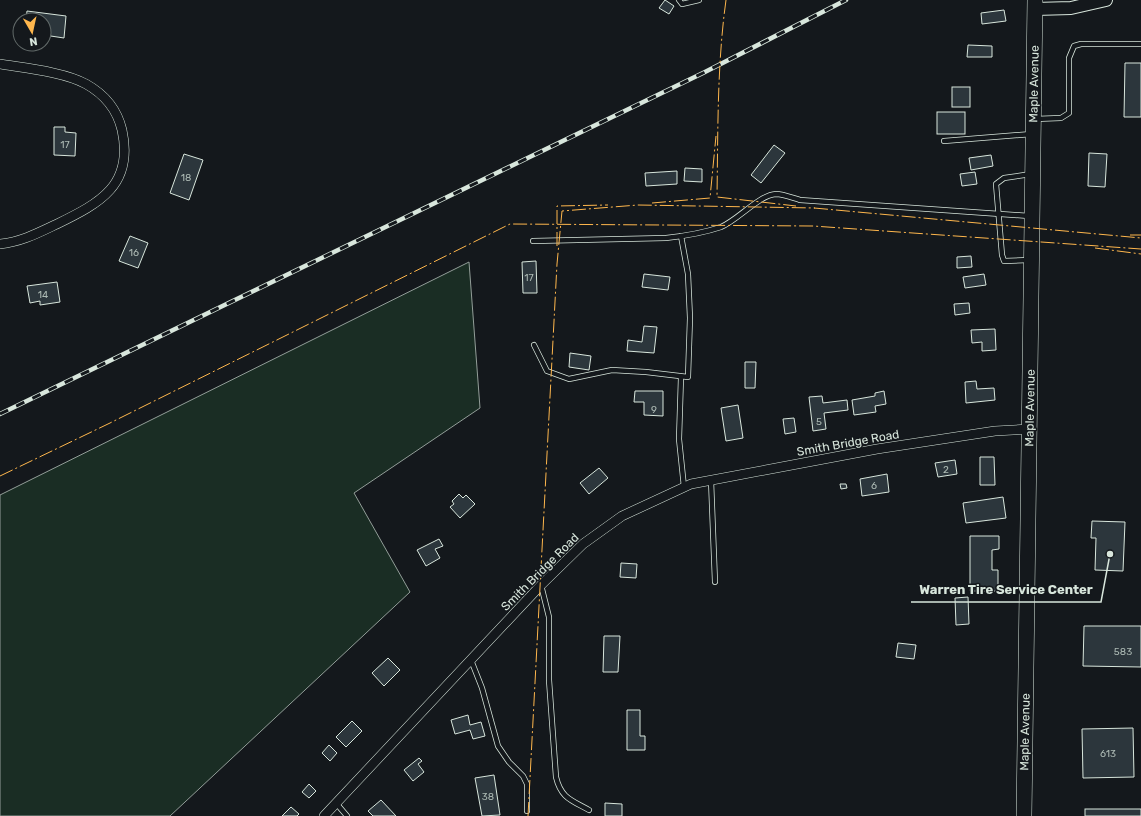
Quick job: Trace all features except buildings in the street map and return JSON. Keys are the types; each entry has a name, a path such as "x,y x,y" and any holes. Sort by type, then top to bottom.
{"main road":[{"name":"Maple Avenue","path":"1024,816 1033,260 1035,5"}],"street":[{"path":"1035,5 1070,8 1106,0"},
{"path":"0,64 67,77 84,83 108,100 121,126 124,142 124,160 120,175 112,188 101,200 83,211 30,238 0,244"},
{"name":"Smith Bridge Road","path":"324,816 541,585 583,544 622,516 684,487 711,480 877,449 996,431 1030,429"}],"lane":[{"path":"679,0 682,4 698,0"},
{"path":"944,141 1034,126 1061,118 1068,113 1069,58 1074,46 1080,44 1141,44"},
{"path":"1033,174 1004,178 996,184 1002,255 1004,260 1033,260"},
{"path":"533,241 681,236 721,227 737,218 763,199 778,194 800,200 908,206 999,215 1033,216"},
{"path":"534,345 548,371 569,379 612,370 688,377 690,318 688,274 681,236"},
{"path":"681,377 679,439 684,487"},
{"path":"711,480 715,582"},
{"path":"541,585 549,617 549,680 556,777 559,789 565,796 589,810"},
{"path":"471,660 482,688 498,746 509,762 523,776 527,784 528,811"},
{"path":"336,803 347,816"}],"green space":[{"path":"469,262 480,408 354,493 410,592 170,816 0,816 0,495"}],"railway":[{"path":"0,414 703,73 846,0"}],"power":[{"path":"726,0 719,73 717,197 796,206"},
{"path":"652,203 710,198 716,136"},
{"path":"557,246 557,206 608,205"},
{"path":"528,816 557,264 562,211 638,205 815,208"},
{"path":"814,208 1141,238"},
{"path":"0,476 110,423 510,224 813,226 1141,249"},
{"path":"1130,235 1141,235"},
{"path":"1095,248 1141,254"}],"place":[{"name":"Warren Tire Service Center","path":"1110,554"}]}
